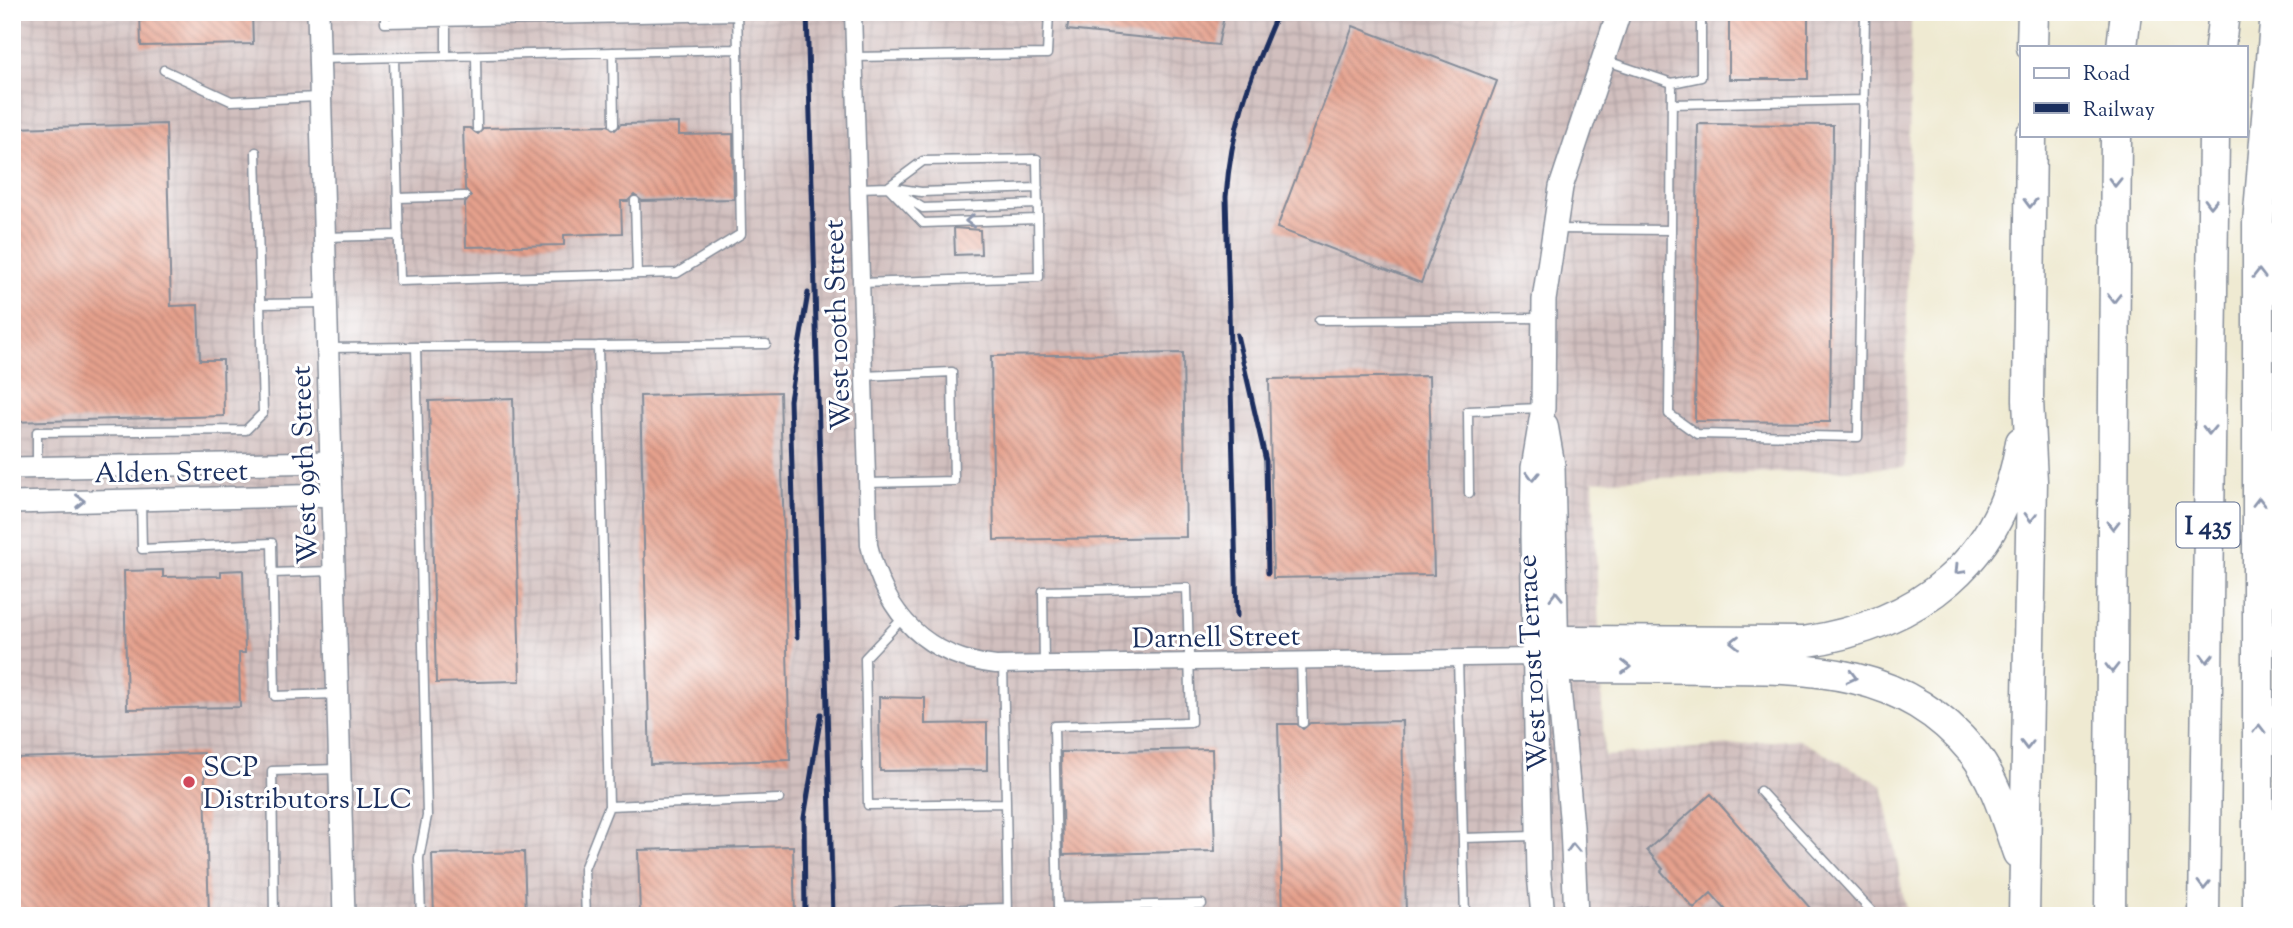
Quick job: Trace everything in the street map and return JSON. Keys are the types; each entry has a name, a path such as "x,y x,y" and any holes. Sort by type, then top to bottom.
{"highway":[{"path":"2032,46 2033,12"},
{"path":"2122,46 2126,12"},
{"path":"2220,46 2224,12"},
{"name":"I 435","path":"2258,916 2258,223 2276,12"},
{"path":"2024,916 2032,481 2028,400 2031,136"},
{"path":"2110,916 2116,136"},
{"name":"I 435","path":"2204,916 2214,136"},
{"path":"1550,655 1803,642 1855,632 1913,608 1969,559 1999,515 2019,460 2028,400"},
{"path":"1550,655 1830,671 1888,687 1941,720 1974,754 1996,790 2024,870"}],"main road":[{"name":"West 101st Terrace","path":"1543,916 1538,836 1550,655 1553,465 1543,408 1544,318 1553,229 1575,139 1619,12"},
{"name":"West 101st Terrace","path":"1550,655 1572,827 1576,916"}],"street":[{"name":"West 99th Street","path":"318,12 344,916"},
{"name":"West 100th Street","path":"853,12 869,545 877,578 891,605 905,622"},
{"name":"Alden Street","path":"12,468 331,462"},
{"path":"140,466 141,499"},
{"name":"Alden Street","path":"12,503 332,495"},
{"name":"Darnell Street","path":"905,622 948,654 977,663 1003,665 1550,655"}],"lane":[{"path":"385,12 385,23 737,14 741,234 677,273 400,281 394,58"},
{"path":"854,57 1047,54 1049,12"},
{"path":"1603,60 1671,83 1701,77 1701,12"},
{"path":"1671,83 1670,414 1697,435 1858,437 1865,12"},
{"path":"446,22 446,56"},
{"path":"320,59 738,49"},
{"path":"613,52 614,124"},
{"path":"476,55 477,128"},
{"path":"164,70 231,101 321,97"},
{"path":"1672,104 1864,100"},
{"path":"37,468 37,432 246,430 263,413 256,152"},
{"path":"861,283 1039,277 1037,159 923,161 888,187"},
{"path":"888,187 923,208 1038,204"},
{"path":"888,187 923,223 1038,219"},
{"path":"858,188 888,187 922,192 1038,188"},
{"path":"398,198 465,196"},
{"path":"635,201 637,274"},
{"path":"1553,229 1671,230"},
{"path":"324,237 399,234"},
{"path":"260,304 326,303"},
{"path":"1319,320 1544,318"},
{"path":"328,348 766,344"},
{"path":"586,916 584,869 609,806 598,346"},
{"path":"416,347 427,816 419,858 421,916"},
{"path":"864,376 951,372 954,481 867,483"},
{"path":"1469,493 1468,411 1543,408"},
{"path":"141,499 142,548 271,543 275,696 338,694"},
{"path":"272,573 334,571"},
{"path":"1044,665 1043,592 1187,588 1191,722 1054,726 1058,907 1066,916"},
{"path":"905,622 865,658 868,806 1006,803"},
{"path":"1458,658 1465,916"},
{"path":"1301,660 1303,723"},
{"path":"895,916 895,911 1008,912 1003,665"},
{"path":"274,916 272,771 340,769"},
{"path":"1760,792 1876,916"},
{"path":"609,806 779,799"},
{"path":"1463,838 1538,836"},
{"path":"1058,907 1202,904"},
{"path":"1616,916 1651,911 1657,916"}],"shaded area":[{"path":"12,12 1911,12 1905,467 1593,481 1604,756 1798,739 1883,785 1907,916 12,916"}],"building":[{"path":"140,12 252,12 253,44 141,46"},
{"path":"1070,12 1225,12 1218,45 1067,30"},
{"path":"1729,12 1808,12 1808,79 1729,79"},
{"path":"1353,26 1497,81 1421,283 1277,228"},
{"path":"679,123 679,135 733,134 734,199 642,201 634,195 628,201 621,201 622,233 564,235 564,245 466,247 465,203 471,196 465,189 463,128 470,128 478,134 484,128 608,125 615,130 621,124"},
{"path":"166,124 171,306 198,305 200,360 223,360 224,416 12,422 12,128"},
{"path":"1698,124 1833,125 1830,422 1695,421"},
{"path":"954,228 980,230 981,254 955,255"},
{"path":"1183,353 1186,537 994,540 991,356"},
{"path":"1429,376 1434,575 1273,578 1269,379"},
{"path":"780,392 790,760 650,764 640,396"},
{"path":"513,398 520,681 436,683 429,401"},
{"path":"163,570 163,577 221,576 221,571 243,570 245,653 239,653 240,707 127,709 124,571"},
{"path":"879,697 925,698 925,724 987,723 987,770 880,771"},
{"path":"1402,721 1406,916 1283,916 1278,724 1297,724 1303,729 1310,723"},
{"path":"1212,749 1215,851 1063,855 1061,752"},
{"path":"204,753 209,916 16,916 12,758"},
{"path":"1711,794 1817,916 1731,916 1711,893 1694,909 1661,871 1663,869 1647,850"},
{"path":"793,846 795,916 640,916 638,850"},
{"path":"524,852 526,916 434,916 432,854"}],"railway":[{"path":"807,12 833,916"},
{"path":"1237,616 1226,197 1232,148 1243,102 1278,12"},
{"path":"797,637 790,400 808,293"},
{"path":"1237,335 1266,461 1268,573"},
{"path":"805,916 804,818 821,714"}],"place":[{"name":"SCP Distributors LLC","path":"189,782"}]}
